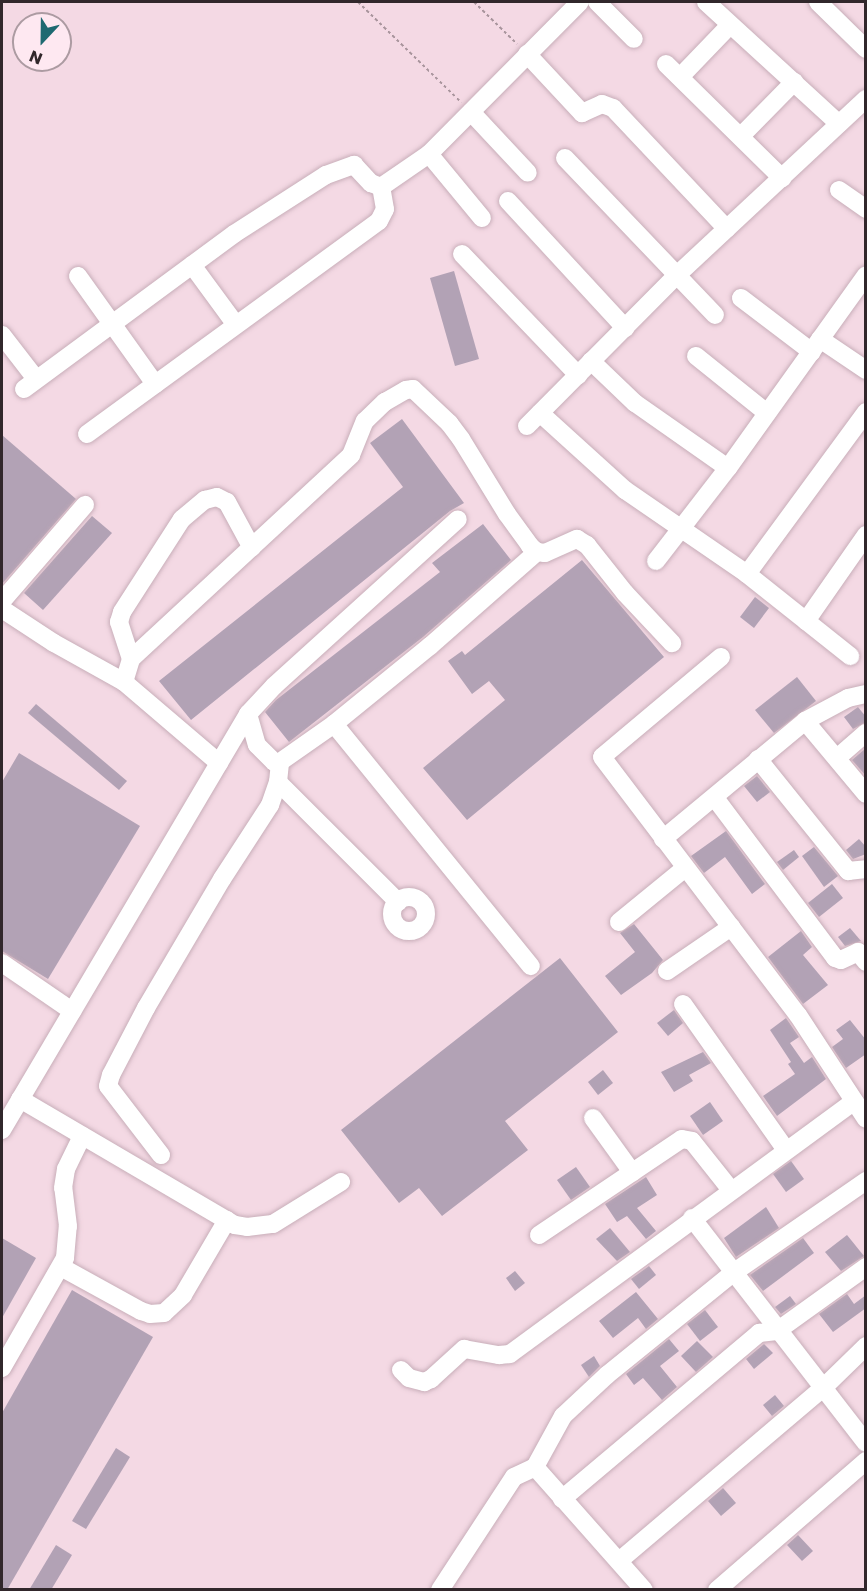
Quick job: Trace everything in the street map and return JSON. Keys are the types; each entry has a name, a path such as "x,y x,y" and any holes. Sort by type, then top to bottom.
{"street":[{"path":"381,187 429,154 580,2"},
{"path":"597,2 634,39"},
{"path":"706,2 839,124"},
{"path":"818,2 866,49"},
{"path":"681,76 730,25"},
{"path":"527,54 582,113 602,104 613,108 727,229"},
{"path":"666,64 681,76 782,178"},
{"path":"741,136 794,82"},
{"path":"850,656 747,574 625,490 533,420 676,276 866,99"},
{"path":"471,111 528,173"},
{"path":"429,154 482,218"},
{"path":"565,158 715,315"},
{"path":"2,335 30,384 234,234 337,170 354,165 371,183 381,187"},
{"path":"87,434 379,221 385,209 381,187"},
{"path":"838,190 866,209"},
{"path":"508,201 625,328"},
{"path":"462,254 578,375"},
{"path":"192,265 236,325"},
{"path":"656,561 728,468 866,275"},
{"path":"78,276 155,384"},
{"path":"741,298 816,345 866,370"},
{"path":"696,356 767,413"},
{"path":"591,362 635,403 728,468"},
{"path":"124,682 131,659 351,455 365,421 385,402 406,390 413,389 449,423 507,514 537,552"},
{"path":"747,574 866,412"},
{"path":"131,659 119,622 122,612 182,519 205,500 217,497 226,502 252,548"},
{"path":"2,602 85,505"},
{"path":"2,1130 248,714 274,686 458,519"},
{"path":"806,621 866,535"},
{"path":"248,714 257,745 274,762 280,762 334,724 514,576 537,552 555,550 577,539 587,544 625,593 672,643"},
{"path":"2,609 54,643 124,682 219,763"},
{"path":"721,657 602,758 798,1015 866,1119"},
{"path":"663,839 716,798 758,759 806,721 848,698 866,694"},
{"path":"806,721 866,794"},
{"path":"334,724 531,966"},
{"path":"837,758 866,734"},
{"path":"758,759 848,871 865,871"},
{"path":"161,1155 108,1086 111,1075 146,1008 204,908 270,805 278,782 280,762"},
{"path":"278,782 398,902"},
{"path":"716,798 835,958 841,960 863,954"},
{"path":"619,922 685,868"},
{"path":"667,971 731,927"},
{"path":"2,963 72,1011"},
{"path":"683,1004 786,1150"},
{"path":"20,1099 227,1220 247,1227 273,1224 342,1182"},
{"path":"401,1370 409,1378 424,1382 431,1379 464,1350 499,1356 510,1354 854,1101"},
{"path":"593,1118 632,1172"},
{"path":"2,1368 65,1258 68,1226 63,1188 66,1169 82,1136"},
{"path":"539,1235 682,1139 692,1141 730,1190"},
{"path":"440,1590 514,1477 535,1467 563,1416 607,1375 733,1273 866,1180"},
{"path":"692,1218 866,1443"},
{"path":"61,1267 141,1311 150,1314 164,1313 183,1294 227,1220"},
{"path":"562,1499 759,1333 777,1330 866,1267"},
{"path":"619,1561 822,1389 866,1346"},
{"path":"717,1590 866,1461"},
{"path":"535,1467 644,1590"}],"path":[{"path":"358,2 471,111"},
{"path":"474,2 527,54"}],"building":[{"path":"454,271 479,359 455,366 430,278"},
{"path":"402,419 464,503 450,511 191,720 159,681 403,487 370,443"},
{"path":"2,435 76,499 2,584"},
{"path":"92,516 112,533 43,610 24,593"},
{"path":"483,524 511,560 423,637 289,742 265,712 276,700 440,572 432,563"},
{"path":"582,560 664,657 467,820 423,768 505,700 489,681 472,694 448,661 462,651 465,655"},
{"path":"755,597 769,608 754,628 740,617"},
{"path":"797,677 816,701 774,733 755,710"},
{"path":"36,704 127,781 119,790 28,713"},
{"path":"858,707 866,717 866,722 853,729 844,717"},
{"path":"866,748 866,776 852,760"},
{"path":"19,753 140,826 48,979 2,951 2,782"},
{"path":"757,776 770,792 757,802 744,786"},
{"path":"726,831 765,884 752,894 725,857 704,873 691,856"},
{"path":"859,839 866,847 866,854 853,859 846,850"},
{"path":"814,847 838,876 824,887 802,856"},
{"path":"794,850 799,857 783,870 777,862"},
{"path":"832,884 843,898 819,917 808,903"},
{"path":"634,924 663,960 652,973 621,995 605,976 635,952 620,933"},
{"path":"850,928 861,941 845,946 838,937"},
{"path":"801,931 812,947 803,955 828,985 803,1004 768,957"},
{"path":"560,958 618,1032 505,1121 528,1150 442,1216 419,1188 399,1203 341,1130"},
{"path":"674,1010 683,1023 668,1036 657,1023"},
{"path":"786,1018 799,1037 790,1043 804,1063 812,1057 826,1079 777,1116 763,1096 795,1074 788,1064 791,1062 770,1030"},
{"path":"850,1020 866,1040 866,1054 846,1068 832,1047 843,1039 836,1030"},
{"path":"703,1052 711,1063 689,1075 693,1081 674,1092 661,1072"},
{"path":"603,1070 613,1083 598,1095 588,1082"},
{"path":"710,1102 723,1121 703,1135 690,1116"},
{"path":"791,1161 804,1179 786,1192 773,1174"},
{"path":"576,1167 590,1187 571,1200 557,1180"},
{"path":"646,1177 657,1195 637,1208 656,1231 646,1239 627,1216 617,1222 605,1204"},
{"path":"766,1207 779,1228 736,1257 724,1238"},
{"path":"610,1228 630,1252 617,1261 596,1239"},
{"path":"847,1235 864,1256 841,1271 825,1252"},
{"path":"2,1238 36,1258 2,1318"},
{"path":"803,1238 814,1253 763,1291 750,1275"},
{"path":"649,1266 656,1275 639,1289 631,1279"},
{"path":"515,1271 525,1283 515,1291 506,1278"},
{"path":"72,1290 153,1337 7,1590 2,1590 2,1413"},
{"path":"636,1292 658,1319 646,1329 638,1318 613,1338 599,1321"},
{"path":"847,1294 854,1304 866,1295 866,1308 833,1332 819,1314"},
{"path":"790,1296 796,1304 781,1314 775,1307"},
{"path":"705,1310 718,1327 700,1341 687,1324"},
{"path":"669,1339 679,1351 660,1366 677,1387 662,1400 643,1378 634,1385 626,1374"},
{"path":"697,1341 713,1357 696,1372 681,1356"},
{"path":"764,1344 773,1353 754,1369 746,1359"},
{"path":"594,1356 600,1366 589,1377 581,1365"},
{"path":"775,1395 784,1406 772,1416 763,1405"},
{"path":"116,1448 130,1457 86,1529 72,1521"},
{"path":"723,1488 736,1503 721,1516 708,1501"},
{"path":"798,1535 813,1551 802,1561 787,1545"},
{"path":"56,1545 72,1555 51,1590 29,1590"}]}
